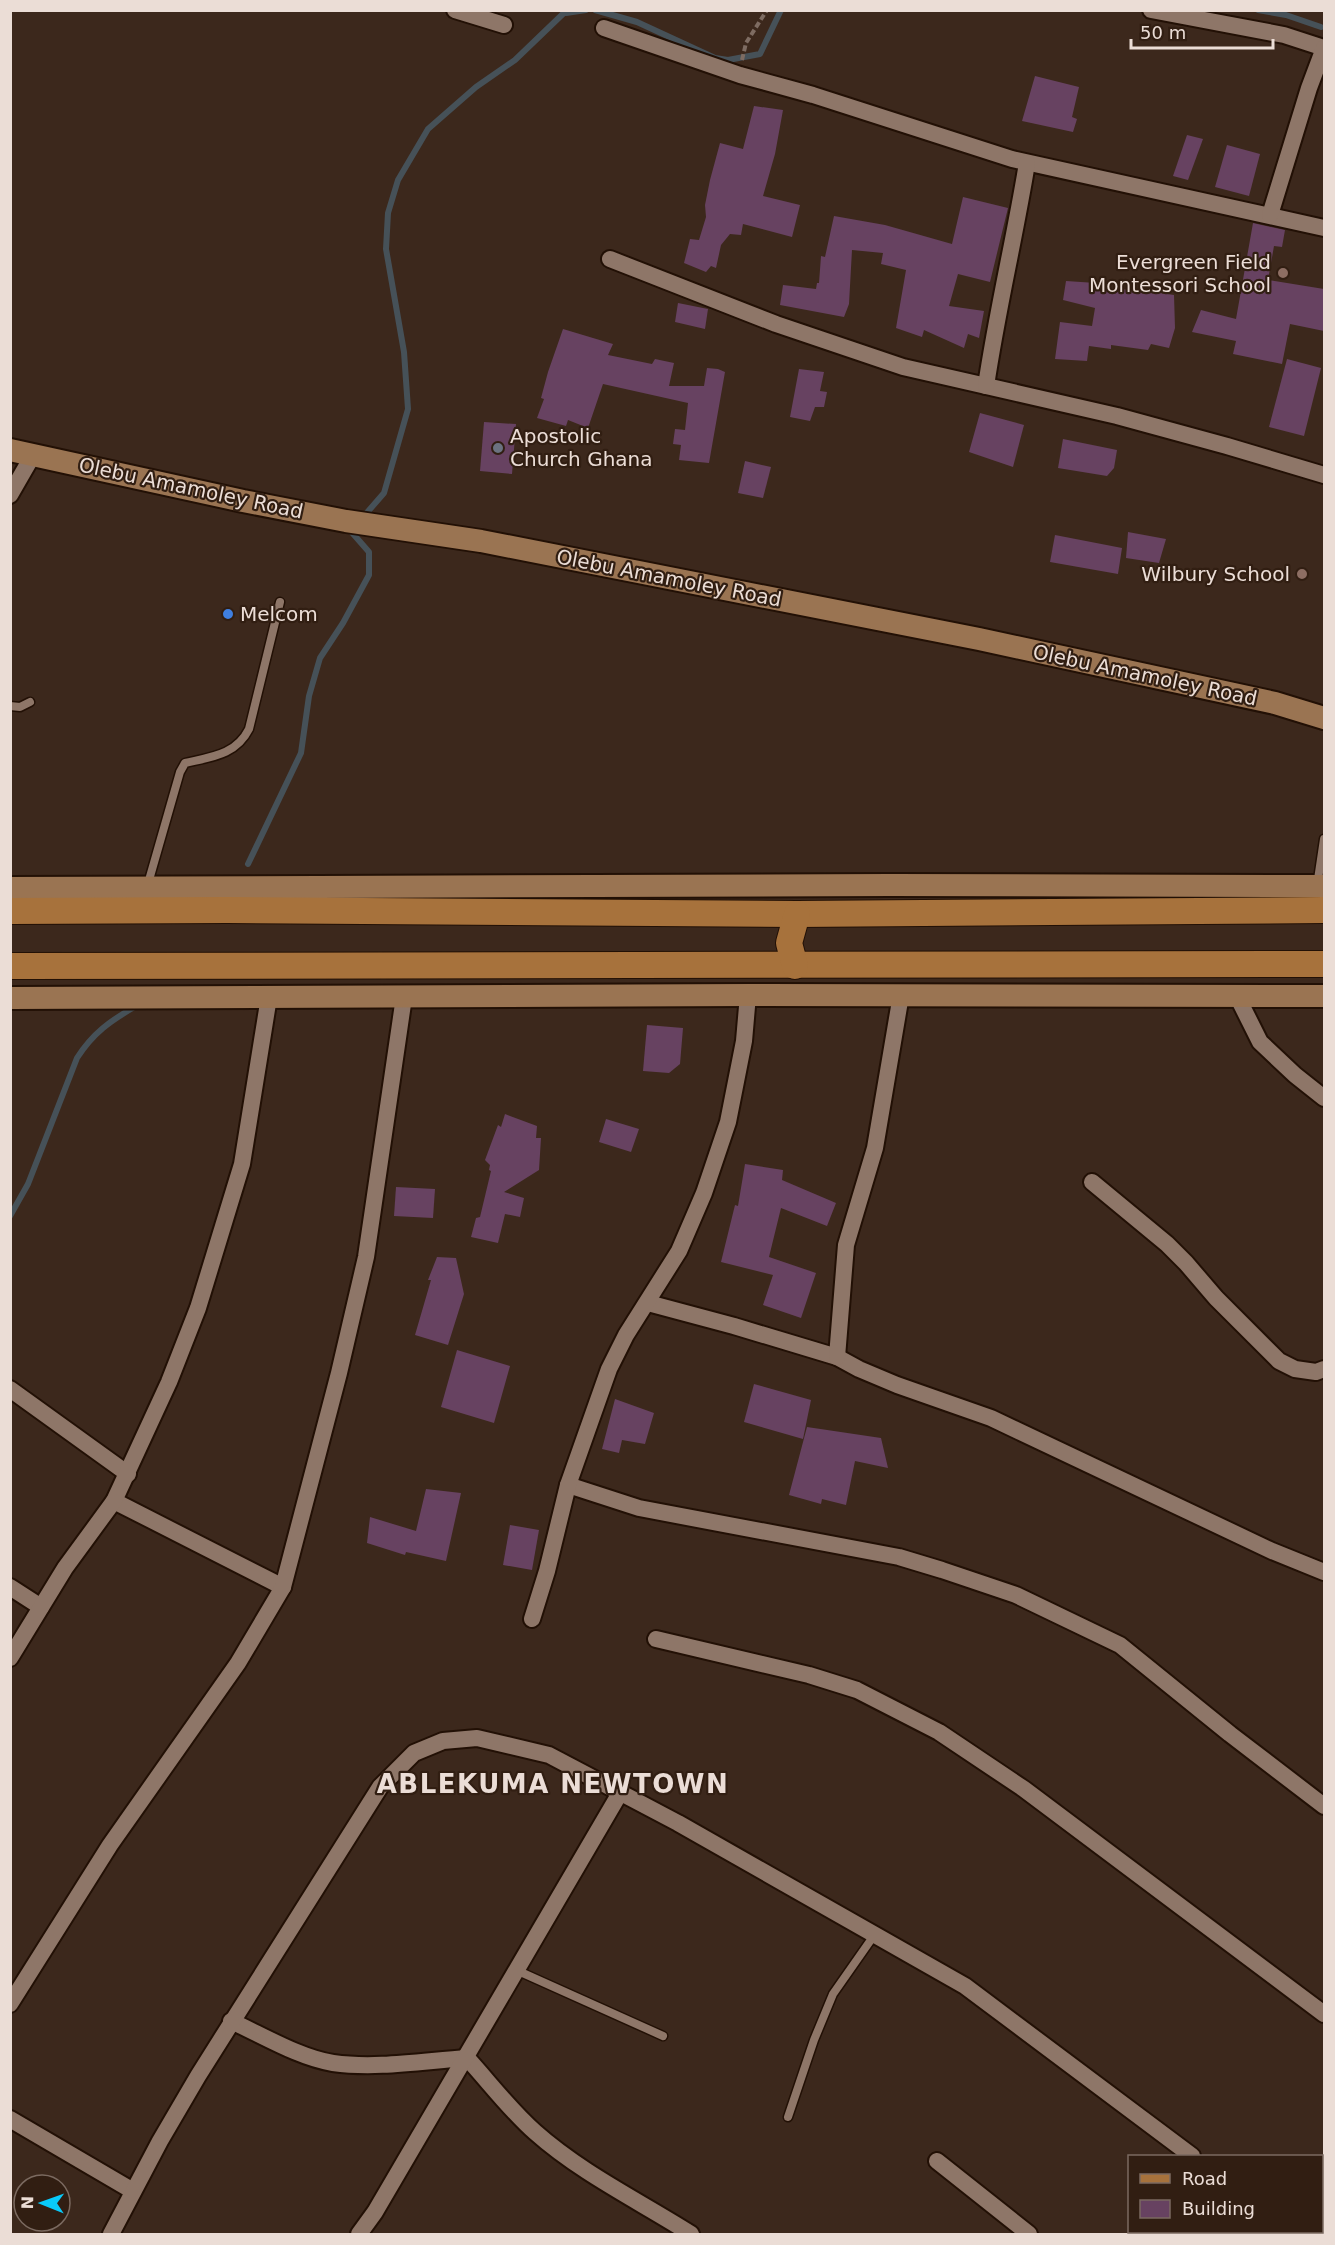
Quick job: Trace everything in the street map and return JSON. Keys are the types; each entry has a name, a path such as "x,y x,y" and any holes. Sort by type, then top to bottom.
{"main road":[{"path":"10,911 239,910 797,914 1324,910"},
{"path":"795,966 789,943 797,914"},
{"path":"10,966 1324,964"}],"street":[{"path":"455,10 504,25"},
{"path":"1151,10 1284,35 1324,48 1309,88 1270,216"},
{"path":"604,28 740,75 813,95 1028,163 1324,228"},
{"path":"986,386 994,330 1028,163"},
{"path":"610,260 776,324 903,367 1117,416 1324,475"},
{"name":"Olebu Amamoley Road","path":"10,450 243,501 346,521 481,541 967,637 1275,703 1324,718"},
{"path":"10,495 33,455"},
{"path":"10,888 1321,886"},
{"path":"532,1619 547,1571 568,1485 609,1369 626,1335 680,1251 704,1193 728,1122 744,1041 748,995"},
{"path":"10,998 748,995 1324,996"},
{"path":"837,1357 846,1245 875,1148 901,995"},
{"path":"1237,996 1260,1042 1324,1098"},
{"path":"10,1658 65,1568 114,1501 169,1382 198,1308 242,1164 269,997"},
{"path":"10,2004 110,1845 238,1663 283,1587 339,1374 366,1257 404,998"},
{"path":"1092,1182 1167,1244 1278,1361 1295,1369 1316,1372 1324,1369"},
{"path":"648,1303 837,1357 897,1385 991,1418 1272,1551 1324,1572"},
{"path":"10,1389 128,1474"},
{"path":"568,1485 650,1511 899,1557 1016,1595 1120,1645 1324,1806"},
{"path":"114,1501 283,1587"},
{"path":"10,1587 41,1607"},
{"path":"656,1640 810,1675 857,1690 939,1732 1024,1789 1324,2014"},
{"path":"111,2235 160,2140 231,2021 279,1949 380,1787 414,1753 443,1741 477,1738 549,1755 965,1986 1189,2155"},
{"path":"359,2235 466,2058 620,1793"},
{"path":"231,2021 296,2051 331,2063 358,2065 466,2058 543,2138 586,2171 634,2198 691,2235"},
{"path":"10,2119 133,2191"},
{"path":"937,2161 1029,2235"}],"lane":[{"path":"147,887 180,772 186,763 220,755 233,749 249,729 280,602"},
{"path":"10,706 20,707 30,702"},
{"path":"1321,886 1324,839"},
{"path":"788,2117 814,2040 833,1994 875,1934"},
{"path":"516,1970 663,2036"}],"path":[{"path":"741,67 746,43 767,10"}],"building":[{"path":"1035,76 1079,87 1072,117 1077,119 1073,132 1022,121"},
{"path":"754,106 783,110 775,154 763,196 800,205 792,237 743,224 741,235 730,234 721,245 716,268 711,266 706,272 684,263 690,239 699,240 706,217 705,205 720,143 743,149"},
{"path":"1187,135 1203,139 1188,180 1173,176"},
{"path":"1227,145 1260,154 1249,196 1215,187"},
{"path":"963,197 1008,208 990,282 958,274 949,306 984,311 979,338 968,334 964,348 924,330 922,337 896,328 906,270 881,264 883,253 852,250 849,304 844,317 780,305 783,285 816,289 819,283 821,256 825,257 834,216 885,225 952,244"},
{"path":"1253,223 1285,230 1282,247 1274,246 1268,280 1324,289 1324,331 1290,324 1282,364 1233,354 1236,341 1192,332 1201,310 1236,319"},
{"path":"1066,281 1096,283 1096,287 1174,295 1175,328 1169,348 1151,344 1148,350 1111,345 1111,349 1089,346 1087,361 1055,359 1060,322 1092,326 1095,308 1063,300"},
{"path":"678,303 708,309 705,329 675,322"},
{"path":"563,329 613,344 608,355 652,364 655,359 674,363 669,386 704,386 707,368 725,372 709,463 679,460 681,445 673,444 675,429 685,430 688,403 603,384 588,428 568,420 566,426 537,418 544,399 541,398 548,372"},
{"path":"1287,359 1321,368 1304,436 1269,427"},
{"path":"799,369 824,372 820,391 827,392 824,407 815,407 810,421 790,417"},
{"path":"980,413 1024,425 1013,467 969,452"},
{"name":"Apostolic Church Ghana","path":"484,422 516,424 512,474 480,471"},
{"path":"1063,439 1117,450 1114,468 1107,476 1058,468"},
{"path":"745,461 771,467 763,498 738,493"},
{"path":"1128,532 1166,539 1159,563 1126,558"},
{"path":"1055,535 1122,548 1118,574 1050,562"},
{"path":"647,1025 683,1028 680,1064 669,1073 643,1071"},
{"path":"505,1114 537,1126 536,1138 541,1138 539,1170 504,1192 524,1198 520,1217 505,1214 498,1243 471,1237 476,1218 480,1217 491,1171 489,1170 490,1165 485,1160 498,1125 501,1127"},
{"path":"606,1119 639,1129 631,1152 599,1142"},
{"path":"745,1164 783,1170 782,1180 836,1203 827,1226 781,1208 769,1257 816,1273 801,1318 763,1305 773,1275 721,1262 735,1205 738,1206"},
{"path":"396,1187 435,1189 433,1218 394,1216"},
{"path":"437,1257 456,1258 464,1294 448,1345 415,1335 431,1280 428,1280"},
{"path":"457,1350 510,1366 494,1423 441,1407"},
{"path":"754,1384 811,1400 803,1439 744,1422"},
{"path":"615,1399 654,1413 645,1444 622,1440 619,1453 602,1449"},
{"path":"807,1427 881,1438 888,1468 855,1461 846,1505 822,1499 821,1504 789,1495"},
{"path":"426,1489 461,1493 446,1561 406,1552 405,1555 367,1543 370,1517 416,1531"},
{"path":"510,1525 539,1530 532,1570 503,1565"}],"waterway":[{"path":"364,516 384,493 408,409 404,352 386,249 388,213 398,180 428,129 476,87 515,60 567,10"},
{"path":"566,13 586,10"},
{"path":"595,10 637,22 715,58 728,60 760,54 781,10"},
{"path":"1258,10 1286,15 1321,27"},
{"path":"248,864 301,753 309,696 320,658 343,623 369,575 369,552 348,528"},
{"path":"10,1216 28,1184 77,1058 89,1041 103,1028 136,1006"}],"place":[{"name":"Evergreen Field Montessori School","path":"1283,273"},
{"name":"Apostolic Church Ghana","path":"498,448"},
{"name":"Wilbury School","path":"1302,574"},
{"name":"Melcom","path":"228,614"}],"district":[{"name":"ABLEKUMA NEWTOWN","path":"553,1784"}]}
